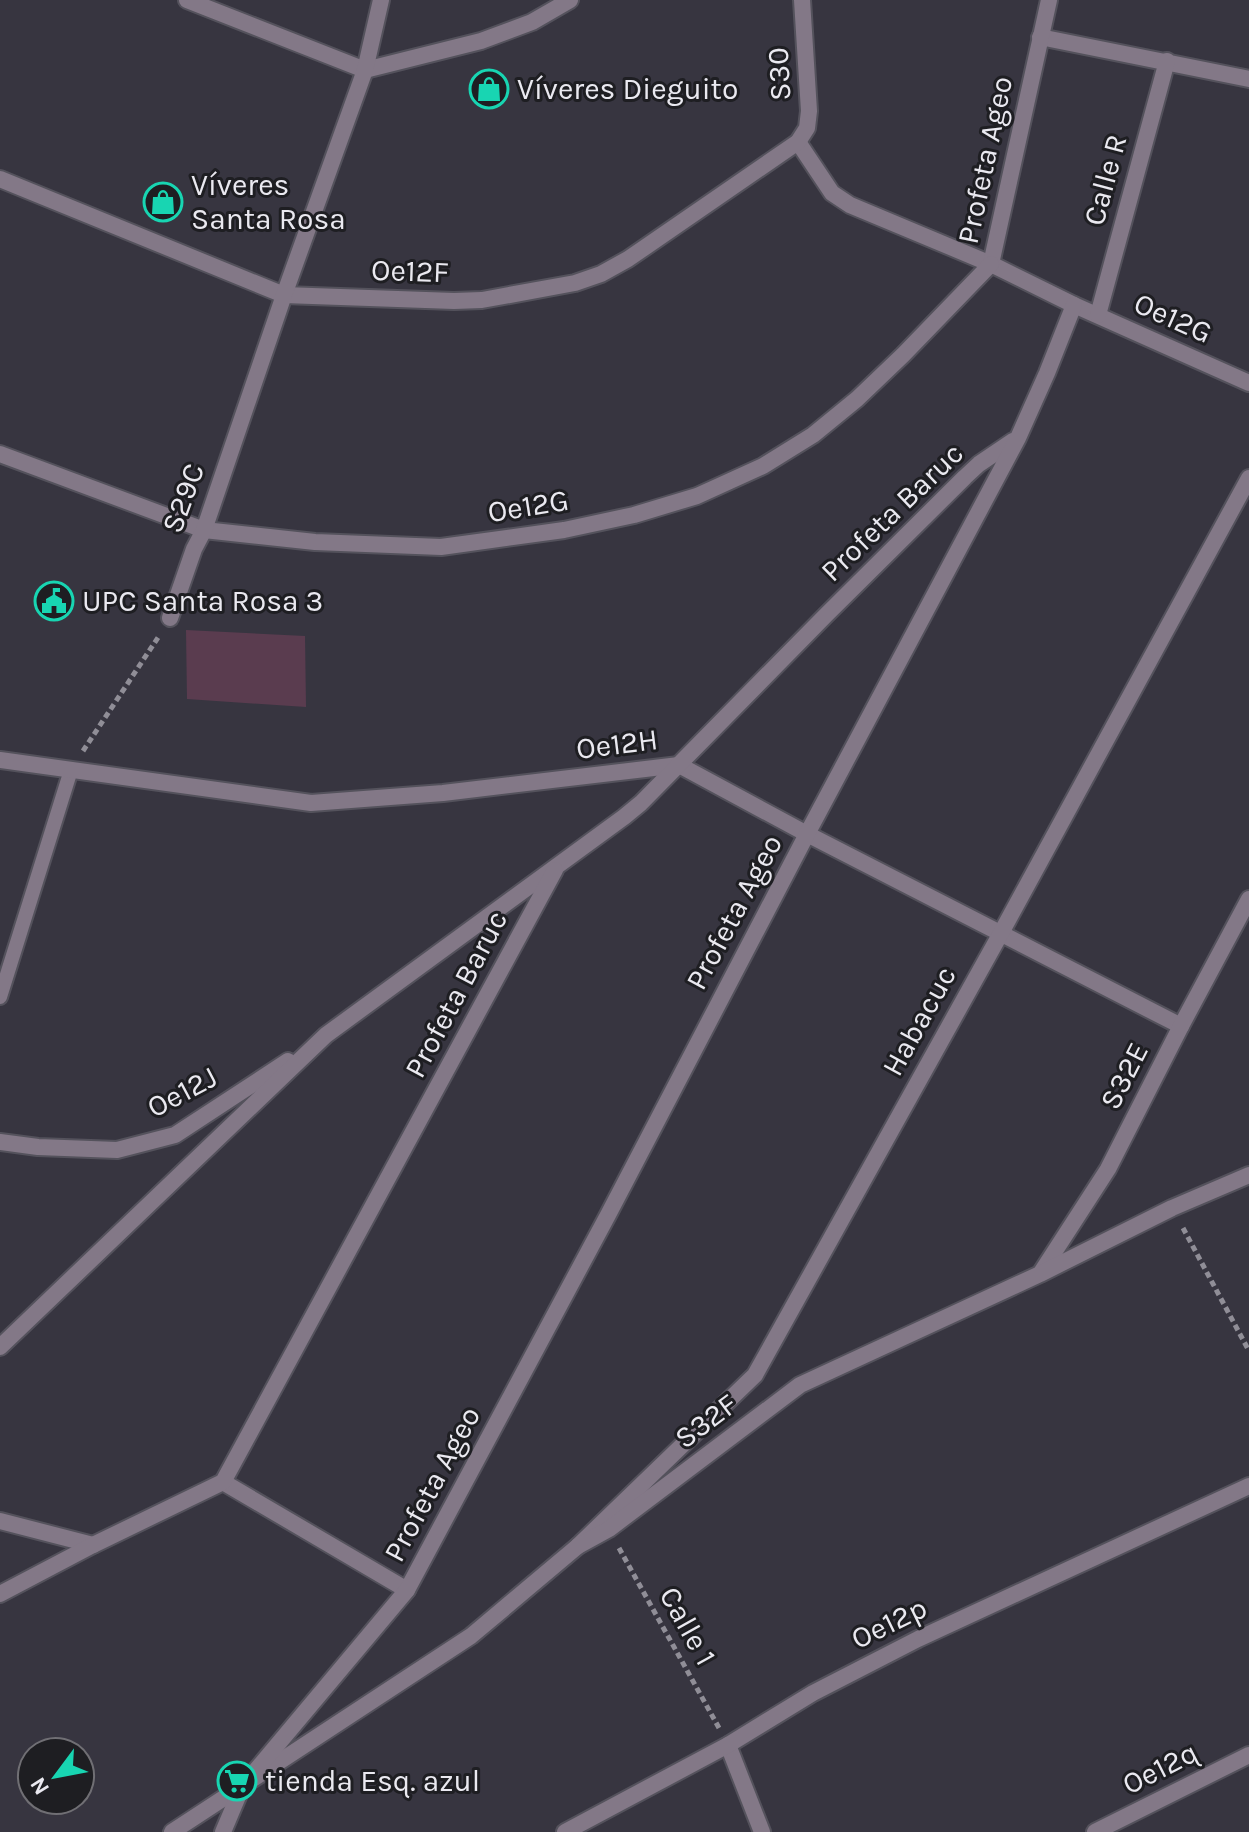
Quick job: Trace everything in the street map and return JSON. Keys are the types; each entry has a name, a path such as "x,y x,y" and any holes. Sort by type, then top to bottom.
{"street":[{"path":"187,0 365,70 481,41 532,22 570,0"},
{"name":"S29C","path":"170,618 194,549 204,530 365,70 381,0"},
{"name":"S30","path":"798,142 807,128 809,111 802,0"},
{"name":"Profeta Ageo","path":"223,1832 242,1787 407,1590 1018,438 1074,305 991,264 1049,0"},
{"path":"1040,37 1249,79"},
{"name":"Calle R","path":"1098,315 1167,61"},
{"path":"798,142 840,200 991,264"},
{"name":"Oe12F","path":"0,179 284,295 468,301 575,283 601,274 628,259 798,142"},
{"name":"Oe12G","path":"0,454 204,530 315,542 441,547 564,530 634,515 697,496 763,466 813,435 903,355 991,264"},
{"name":"Oe12G","path":"1074,305 1249,383"},
{"name":"Profeta Baruc","path":"223,1482 558,865 624,817 965,477 1018,438"},
{"name":"Habacuc","path":"578,1546 755,1375 1249,478"},
{"name":"Oe12H","path":"0,760 311,803 443,793 679,765 1181,1026"},
{"path":"0,1347 326,1035 558,865"},
{"name":"S32E","path":"1040,1274 1108,1169 1249,899"},
{"name":"Oe12J","path":"0,1142 117,1150 175,1135 326,1035"},
{"name":"S32F","path":"242,1787 471,1636 578,1546 609,1529 800,1385 1040,1274 1172,1208 1249,1175"},
{"path":"0,1594 223,1482 407,1590"},
{"name":"Oe12p","path":"565,1832 728,1745 813,1693 918,1639 1249,1486"},
{"path":"0,1521 93,1545"},
{"path":"728,1745 762,1832"},
{"name":"Oe12q","path":"1095,1832 1249,1755"},
{"path":"172,1832 242,1787"}],"lane":[{"path":"0,997 71,770"}],"path":[{"path":"71,770 170,618"},
{"path":"1172,1208 1249,1351"},
{"name":"Calle 1","path":"609,1529 728,1745"}],"shaded area":[{"path":"186,630 305,636 306,707 187,699"}],"place":[{"name":"Víveres Dieguito","path":"489,89"},
{"name":"Víveres Santa Rosa","path":"163,202"},
{"name":"UPC Santa Rosa 3","path":"54,601"},
{"name":"tienda Esq. azul","path":"237,1781"}]}
